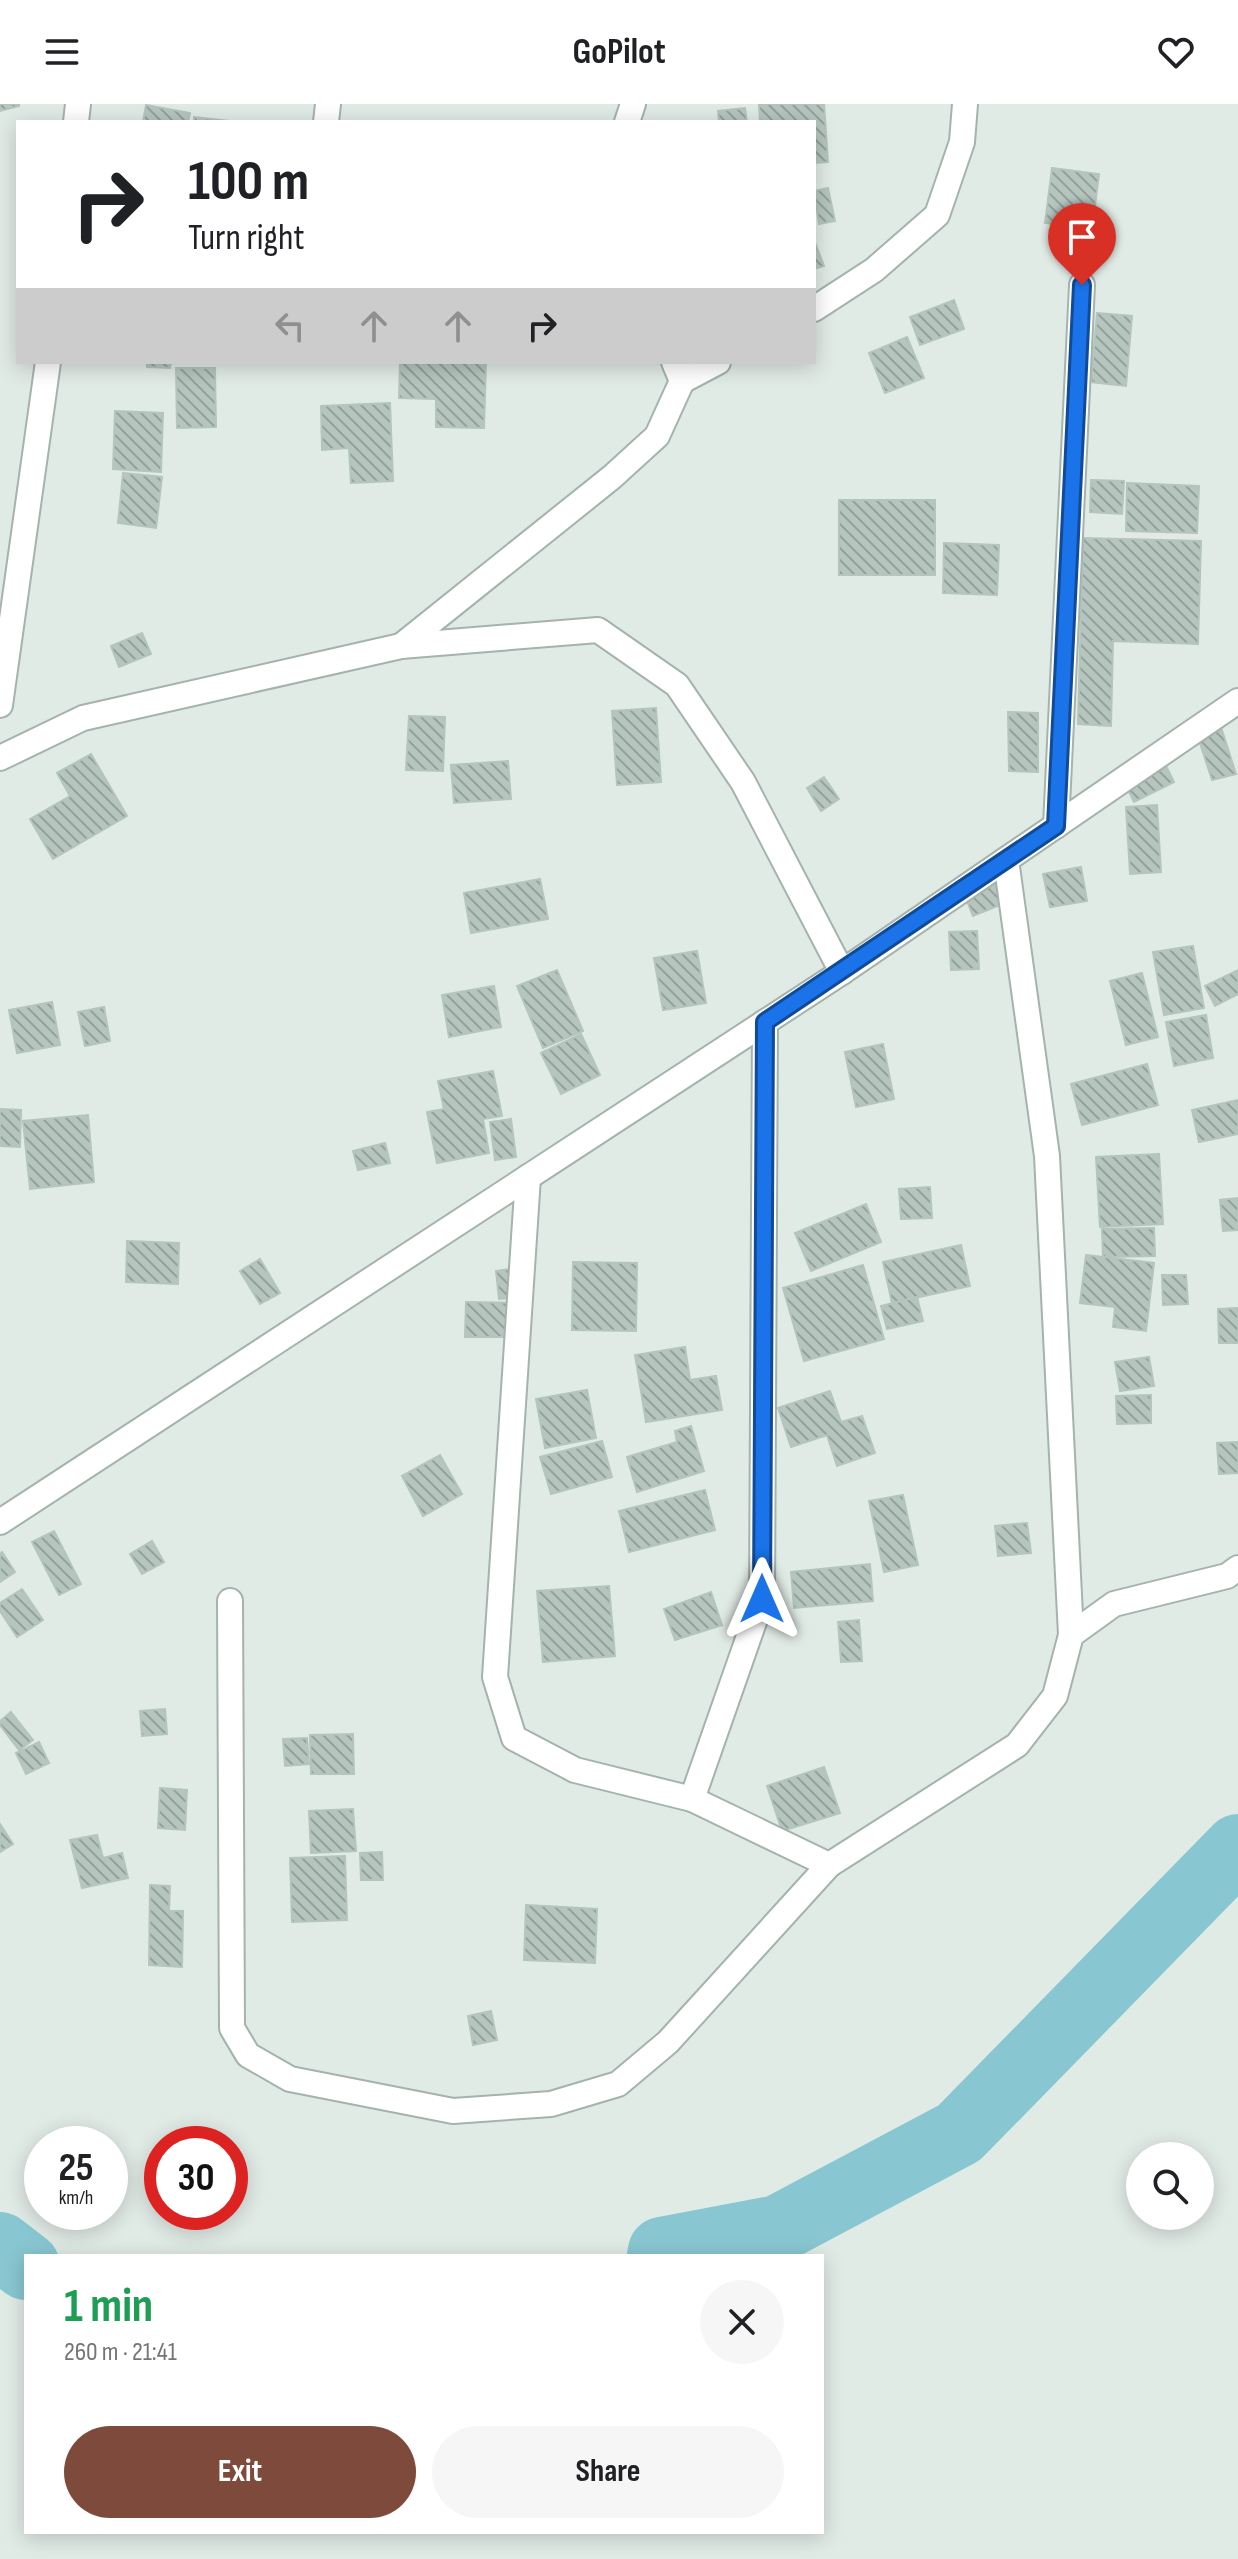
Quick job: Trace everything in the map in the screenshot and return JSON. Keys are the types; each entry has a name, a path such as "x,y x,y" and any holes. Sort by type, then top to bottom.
{"street":[{"path":"816,308 874,270 937,215 962,142 965,104"},
{"path":"1056,826 1082,285"},
{"path":"0,705 48,364"},
{"path":"401,646 612,477 657,436 678,372 710,364"},
{"path":"0,758 83,718 401,646 598,630 677,685 743,782 842,972"},
{"path":"0,1522 842,972 1056,826 1236,711"},
{"path":"230,1601 232,2028 248,2055 290,2079 453,2111 551,2104 618,2084 668,2042 829,1865 1017,1745 1055,1696 1071,1635 1047,1156 1006,860"},
{"path":"692,1799 762,1599 765,1022"},
{"path":"528,1177 495,1677 514,1738 575,1770 692,1799 829,1865"},
{"path":"1071,1635 1114,1604 1234,1573"}],"building":[{"path":"0,104 19,104 19,106 0,111"},
{"path":"759,104 824,104 828,162 816,163 816,120 760,120"},
{"path":"146,105 190,113 188,120 143,120"},
{"path":"745,108 747,120 719,120 718,111"},
{"path":"1052,168 1099,174 1092,229 1045,223"},
{"path":"828,188 835,221 819,224 816,191"},
{"path":"816,245 824,266 816,268"},
{"path":"954,300 964,329 920,345 910,317"},
{"path":"1097,313 1132,316 1126,386 1091,382"},
{"path":"907,337 924,378 885,393 869,353"},
{"path":"147,364 171,364 170,368 147,367"},
{"path":"400,364 486,364 484,428 436,427 436,399 399,398"},
{"path":"176,368 215,368 216,427 177,428"},
{"path":"390,403 393,481 351,483 349,448 322,450 321,406"},
{"path":"115,411 163,413 161,472 113,469"},
{"path":"123,473 162,477 156,528 118,523"},
{"path":"1091,480 1124,481 1122,514 1090,512"},
{"path":"1127,483 1199,486 1197,533 1126,531"},
{"path":"839,500 935,500 935,575 839,575"},
{"path":"1083,538 1201,541 1198,644 1113,641 1111,726 1078,724"},
{"path":"944,543 999,545 997,595 943,593"},
{"path":"142,633 151,654 119,667 111,646"},
{"path":"656,708 661,782 617,785 612,711"},
{"path":"1008,712 1038,713 1038,772 1009,771"},
{"path":"409,716 445,717 443,771 406,770"},
{"path":"1220,724 1236,774 1212,780 1196,731"},
{"path":"91,754 127,816 53,859 30,819 70,796 57,773"},
{"path":"1163,760 1174,782 1134,802 1123,780"},
{"path":"508,761 511,799 454,803 451,765"},
{"path":"824,777 839,799 821,811 807,788"},
{"path":"1157,805 1161,872 1130,874 1126,807"},
{"path":"1081,867 1087,901 1050,907 1043,874"},
{"path":"1000,876 1010,901 973,916 963,891"},
{"path":"540,879 548,919 471,933 464,893"},
{"path":"977,931 979,969 951,970 949,932"},
{"path":"1193,946 1204,1008 1164,1015 1153,952"},
{"path":"697,951 706,1003 663,1010 654,958"},
{"path":"557,970 583,1031 543,1048 517,986"},
{"path":"1238,970 1238,994 1215,1006 1205,986"},
{"path":"1142,973 1158,1037 1126,1045 1110,981"},
{"path":"494,986 501,1027 449,1037 442,995"},
{"path":"52,1002 60,1045 17,1053 9,1010"},
{"path":"104,1007 110,1041 85,1046 78,1012"},
{"path":"1206,1015 1213,1058 1174,1066 1166,1022"},
{"path":"581,1034 600,1075 561,1094 541,1053"},
{"path":"883,1044 894,1099 856,1107 845,1052"},
{"path":"1147,1064 1158,1105 1082,1125 1071,1084"},
{"path":"493,1071 502,1116 483,1119 489,1153 437,1163 427,1112 444,1109 438,1081"},
{"path":"1238,1100 1238,1134 1199,1142 1192,1110"},
{"path":"0,1109 21,1110 20,1147 0,1146"},
{"path":"88,1115 94,1182 30,1189 23,1121"},
{"path":"511,1119 516,1157 495,1160 490,1122"},
{"path":"385,1143 390,1163 358,1170 353,1151"},
{"path":"1159,1154 1163,1224 1100,1227 1096,1157"},
{"path":"930,1187 932,1218 901,1219 899,1189"},
{"path":"1238,1198 1238,1230 1223,1231 1220,1200"},
{"path":"866,1204 881,1242 811,1271 795,1233"},
{"path":"1154,1228 1155,1256 1103,1257 1102,1229"},
{"path":"127,1241 179,1243 178,1284 126,1282"},
{"path":"961,1245 970,1286 892,1303 883,1262"},
{"path":"1086,1255 1154,1263 1146,1331 1113,1327 1115,1307 1080,1303"},
{"path":"260,1259 280,1293 260,1304 240,1271"},
{"path":"573,1262 637,1263 636,1331 572,1330"},
{"path":"863,1265 884,1339 804,1361 783,1288"},
{"path":"518,1268 521,1297 499,1299 496,1271"},
{"path":"1162,1275 1186,1275 1188,1304 1163,1305"},
{"path":"917,1297 923,1321 887,1329 881,1306"},
{"path":"466,1302 521,1303 522,1337 465,1337"},
{"path":"1238,1308 1238,1343 1219,1343 1218,1309"},
{"path":"685,1347 690,1380 716,1376 722,1410 646,1422 635,1355"},
{"path":"1149,1357 1154,1386 1120,1391 1115,1362"},
{"path":"587,1390 596,1438 545,1448 536,1399"},
{"path":"830,1391 841,1422 862,1416 875,1453 837,1466 827,1435 791,1447 778,1408"},
{"path":"1151,1395 1151,1423 1117,1424 1116,1396"},
{"path":"691,1426 704,1471 637,1492 627,1457 677,1442 675,1431"},
{"path":"602,1441 612,1477 551,1494 540,1457"},
{"path":"1238,1442 1238,1473 1219,1474 1217,1443"},
{"path":"440,1455 462,1494 423,1516 402,1476"},
{"path":"705,1490 715,1530 629,1552 619,1511"},
{"path":"903,1495 918,1565 884,1572 869,1501"},
{"path":"1027,1523 1031,1553 998,1556 995,1526"},
{"path":"54,1531 81,1584 59,1595 32,1542"},
{"path":"152,1541 164,1562 142,1574 130,1554"},
{"path":"2,1552 15,1572 0,1582 0,1554"},
{"path":"870,1564 873,1601 794,1608 791,1572"},
{"path":"609,1586 615,1656 543,1662 537,1591"},
{"path":"22,1589 43,1620 17,1637 0,1611 0,1603"},
{"path":"711,1592 722,1625 675,1640 664,1609"},
{"path":"859,1620 862,1661 841,1662 838,1622"},
{"path":"165,1709 167,1734 142,1736 140,1711"},
{"path":"11,1712 33,1740 19,1750 0,1725 0,1721"},
{"path":"353,1734 354,1774 311,1774 310,1735"},
{"path":"307,1738 309,1764 285,1766 283,1739"},
{"path":"39,1742 49,1763 26,1774 16,1753"},
{"path":"824,1767 840,1813 782,1831 767,1786"},
{"path":"160,1788 187,1790 185,1830 158,1828"},
{"path":"353,1809 356,1851 311,1853 309,1811"},
{"path":"0,1824 13,1844 0,1852"},
{"path":"97,1835 103,1858 122,1853 128,1878 82,1888 70,1840"},
{"path":"382,1852 383,1880 361,1880 360,1853"},
{"path":"345,1856 347,1920 292,1922 290,1858"},
{"path":"150,1885 170,1886 169,1911 183,1911 182,1967 149,1965"},
{"path":"526,1905 597,1909 595,1963 524,1960"},
{"path":"491,2011 497,2040 473,2045 468,2016"}],"waterway":[{"path":"661,2254 662,2251 778,2229 959,2133 1238,1848"},
{"path":"0,2246 24,2264"}],"route":[{"path":"762,1599 765,1022 1056,826 1082,285"}]}
